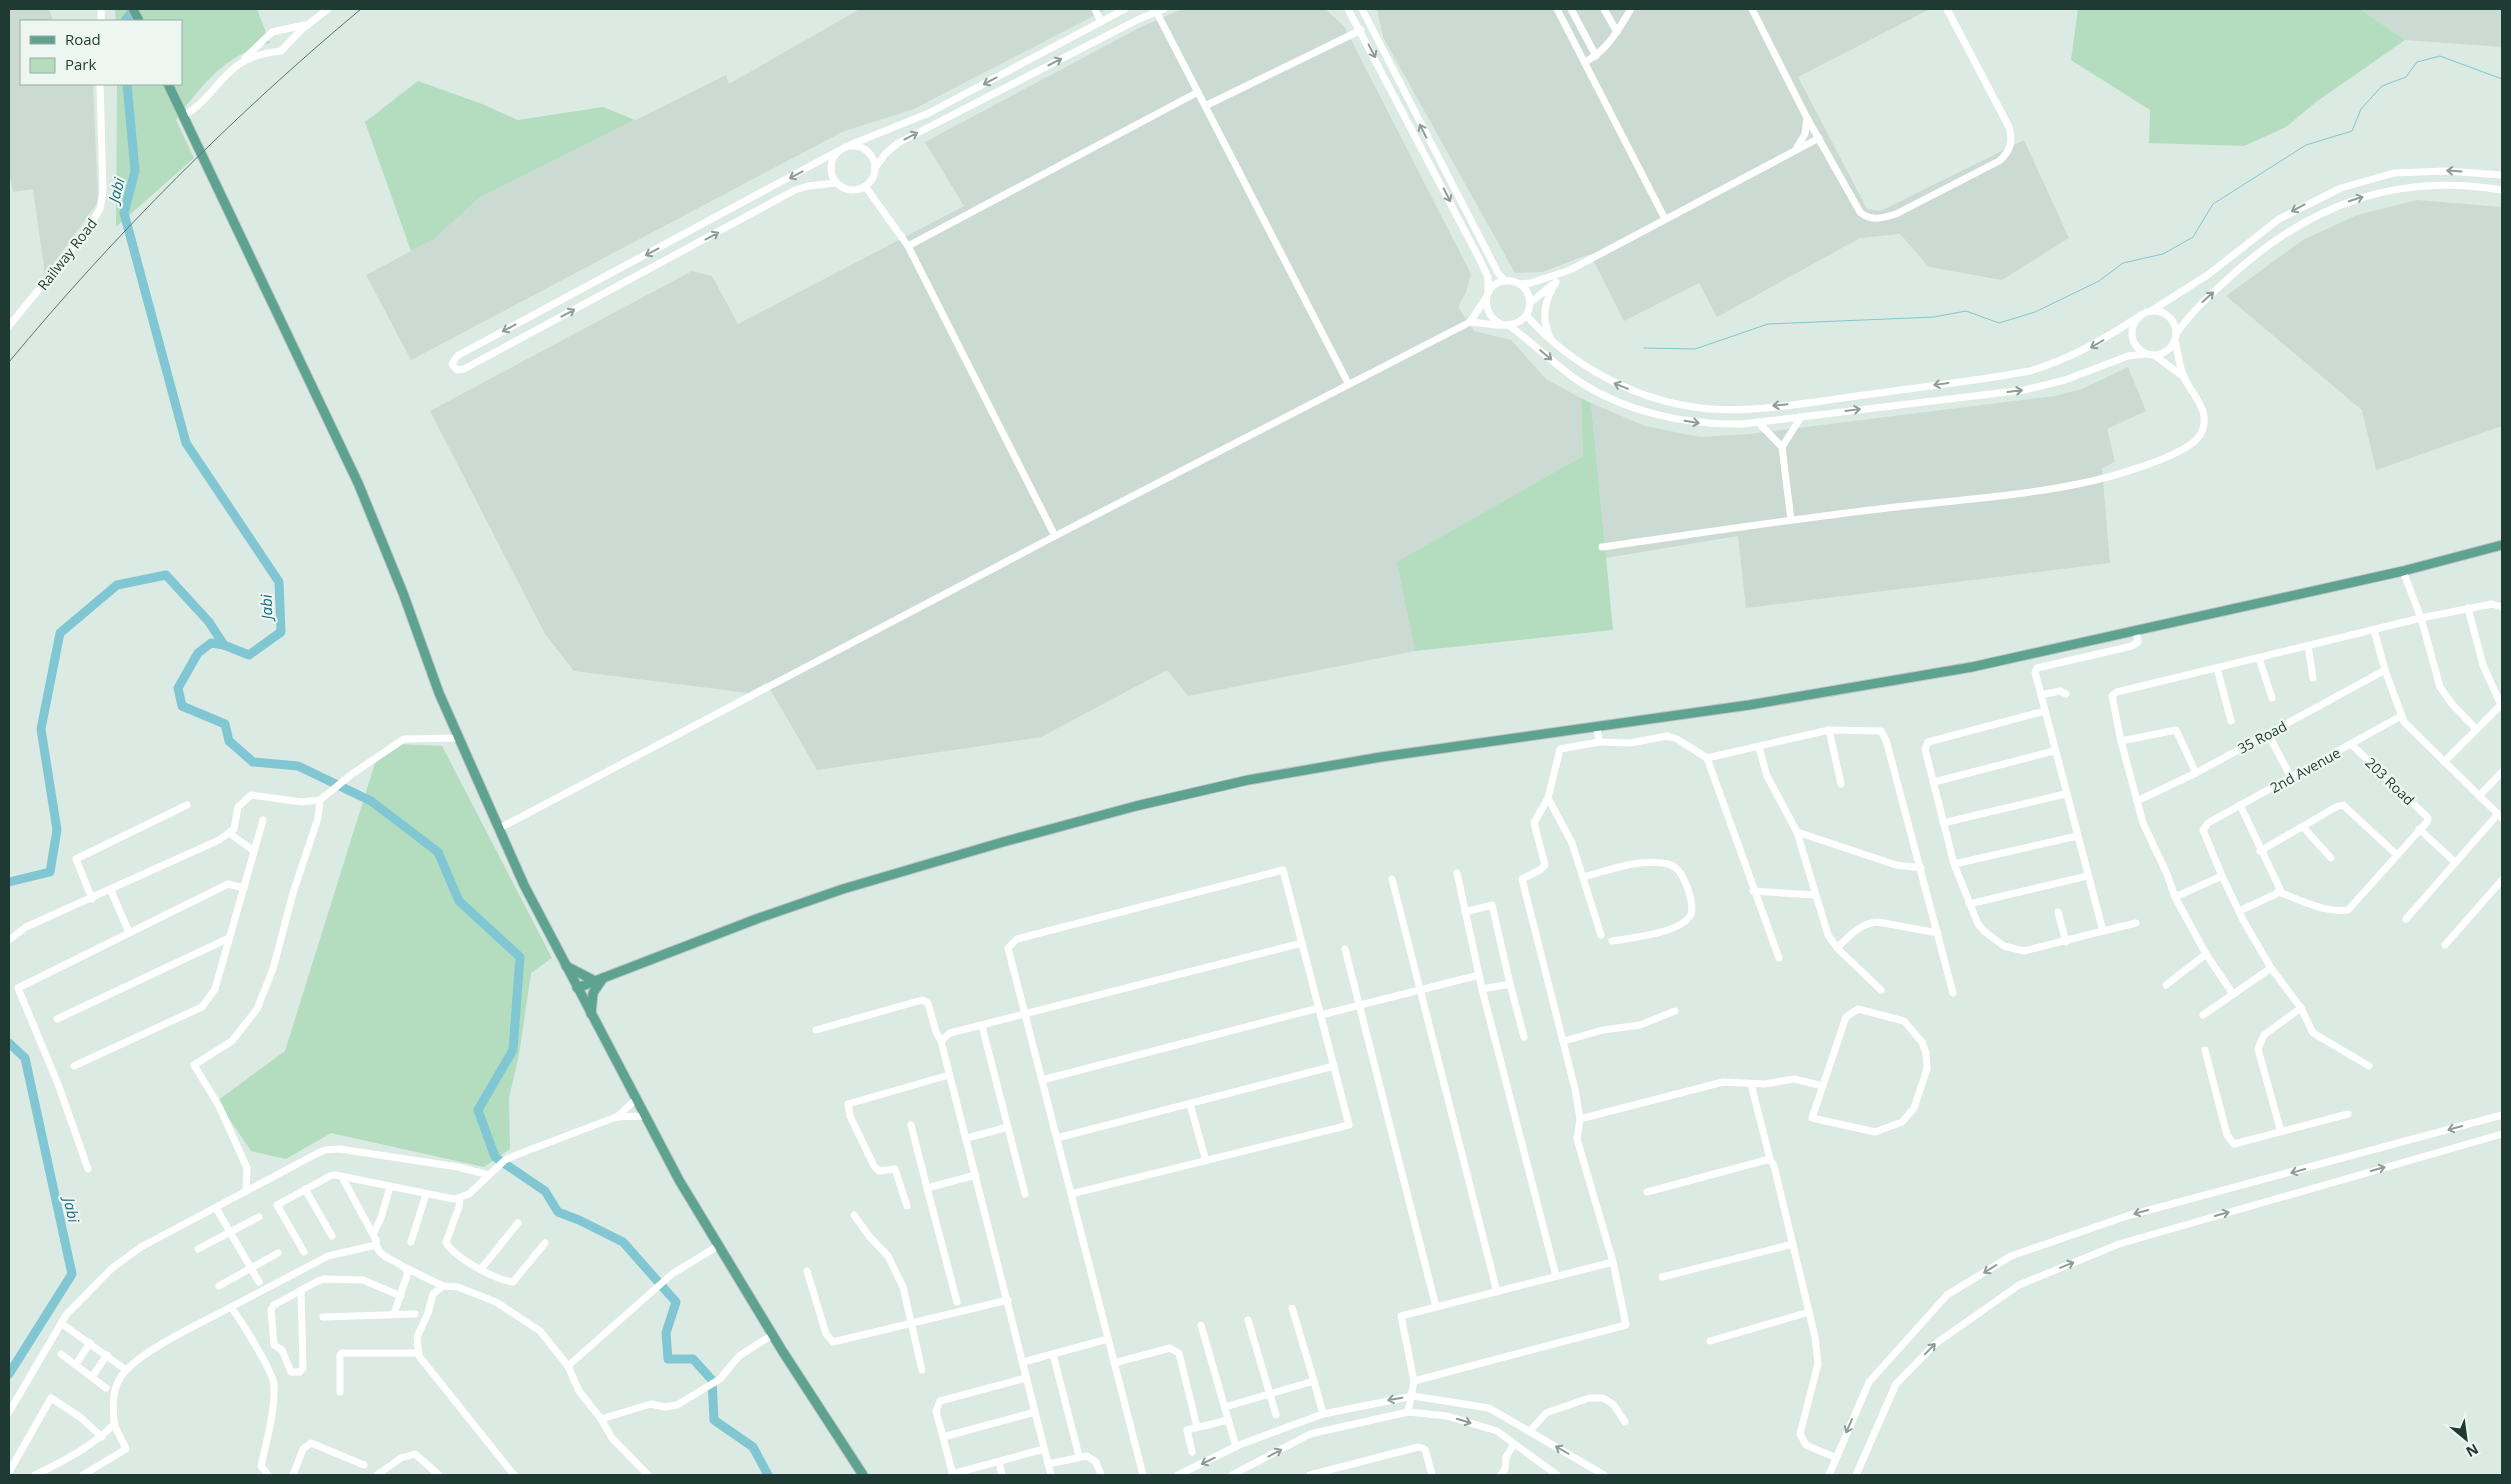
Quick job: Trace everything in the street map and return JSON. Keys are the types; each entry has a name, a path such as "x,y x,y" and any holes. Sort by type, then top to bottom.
{"main road":[{"path":"168,85 358,483 457,738 498,829 564,964 635,1100 718,1246 772,1335 863,1475"},
{"path":"577,988 759,918 843,890 1003,842 1136,806 1248,780 1382,757 1749,705 1972,667 2403,571 2502,544"},
{"path":"564,964 599,979"},
{"path":"592,1016 591,1002 599,979"}],"street":[{"path":"241,62 262,53 281,51 312,21 328,9"},
{"path":"1095,9 1101,22"},
{"path":"836,183 808,186 795,190 464,369 458,370 454,368 453,359 457,356 838,151 924,116 1125,9"},
{"path":"838,151 830,170 836,183 841,187 853,190 865,186 870,181 875,168 885,154 898,143 1156,11 1164,9"},
{"path":"1348,9 1361,30 1488,277 1486,304 1490,317 1504,324 1578,380 1636,408 1674,419 1709,424 1758,422 2024,390 2072,378 2128,356 2150,355 2166,351 2192,311 2254,256 2288,231 2326,210 2369,195 2415,186 2446,184 2502,190"},
{"path":"1362,9 1443,169 1498,273 1505,280 1520,284 1531,283 1570,270 1819,138"},
{"path":"1557,9 1665,220"},
{"path":"1571,9 1596,56"},
{"path":"1604,9 1617,32"},
{"path":"1585,62 1596,56 1609,44 1631,9"},
{"path":"1752,9 1807,118 1860,212 1864,216 1880,219 1896,214 2006,156 2012,138 2009,127 1947,9"},
{"path":"1156,11 1348,384"},
{"path":"184,116 272,32 299,27 312,21"},
{"path":"1206,106 1361,30"},
{"name":"Railway Road","path":"9,326 88,229 100,209 103,191 100,85"},
{"path":"908,246 1198,92"},
{"path":"1796,149 1805,134 1807,118"},
{"path":"846,147 862,148 869,153 875,168"},
{"path":"1526,316 1551,341 1588,368 1615,384 1681,406 1743,409 1841,398 2030,371 2051,365 2090,348 2209,274 2256,234 2279,219 2341,188 2394,173 2445,171 2502,175"},
{"path":"865,186 908,246 1055,536"},
{"path":"1530,303 1570,270"},
{"path":"1470,322 1487,295 1498,282 1505,280"},
{"path":"1551,341 1543,314 1547,297 1556,282"},
{"path":"498,829 1055,536 1470,322 1504,324 1521,320 1526,316 1530,303 1526,289 1520,284"},
{"path":"1602,547 1791,520 2070,485 2124,472 2154,462 2196,441 2201,433 2204,411 2184,377 2172,320 2166,314 2151,311"},
{"path":"2138,317 2131,331 2135,345 2184,377"},
{"path":"1782,447 1801,417"},
{"path":"1758,422 1782,447 1791,520"},
{"path":"2403,571 2421,618 2440,688 2452,704 2476,729"},
{"path":"2234,994 2206,954 2175,897 2167,874 2142,823 2121,741 2112,699 2114,694 2421,618 2492,604 2502,607"},
{"path":"2444,762 2476,729 2502,706 2499,695 2483,665 2468,608"},
{"path":"2102,931 2065,794 2035,672 2037,668 2132,646 2138,642 2136,630"},
{"path":"2374,630 2401,716 2444,762 2500,816 2455,862 2406,919"},
{"path":"2308,646 2313,678"},
{"path":"2259,658 2272,698"},
{"path":"2218,668 2231,721"},
{"name":"35 Road","path":"2137,801 2196,773 2385,670"},
{"path":"2041,695 2060,691 2066,694"},
{"path":"2045,711 1928,742 1925,749 1954,864 1969,904 1978,924 2004,946 2024,951 2136,923"},
{"name":"2nd Avenue","path":"2222,876 2203,830 2208,822 2401,716"},
{"path":"1597,726 1599,742"},
{"path":"1707,758 1829,730 1876,730 1884,735 1953,993"},
{"path":"1829,730 1842,784"},
{"path":"2121,741 2176,730 2196,773"},
{"path":"2268,734 2291,777"},
{"path":"1414,1381 1626,1325 1613,1262 1576,1139 1576,1128 1580,1119 1564,1041 1522,879 1540,870 1545,864 1534,823 1548,798 1560,749 1599,742 1630,743 1667,736 1677,739 1707,758 1778,958"},
{"path":"9,940 26,927 111,891 219,840 234,830 238,807 251,795 302,802 322,799 352,774 404,739 457,738"},
{"name":"203 Road","path":"2352,744 2428,818 2420,829"},
{"path":"1759,746 1767,776 1797,832 1814,895 1828,935 1837,948 1881,990"},
{"path":"1934,782 2054,751"},
{"path":"2480,796 2502,772"},
{"path":"1943,823 2065,794"},
{"path":"1548,798 1566,830 1583,877 1600,935"},
{"path":"246,1191 247,1168 220,1106 194,1065 232,1041 258,1009 272,970 322,799"},
{"path":"92,899 76,860 187,805"},
{"path":"2240,805 2279,892 2320,907 2340,912 2348,910 2420,829 2455,862"},
{"path":"2260,851 2336,807 2343,805 2396,854"},
{"path":"74,1066 202,1007 215,989 263,820"},
{"path":"2303,827 2331,858"},
{"path":"1797,832 1896,866 1920,868"},
{"path":"229,833 254,851"},
{"path":"1954,864 2077,836"},
{"path":"1583,877 1651,862 1675,866 1681,872 1692,906 1691,914 1687,919 1668,930 1612,941"},
{"path":"1071,1194 1348,1125 1283,870 1016,939 1008,948 1026,1015 1042,1080 1057,1138 1071,1194 1114,1363 1143,1475"},
{"path":"1457,873 1482,990 1556,1276"},
{"path":"1969,904 2087,876"},
{"path":"2175,897 2222,876 2271,968 2301,1008 2310,1028 2317,1037 2369,1066"},
{"path":"1392,879 1497,1292"},
{"path":"2444,945 2502,880"},
{"path":"88,1169 58,1084 18,988 228,884 244,888"},
{"path":"111,891 129,932"},
{"path":"1753,891 1814,895"},
{"path":"2239,911 2279,892"},
{"path":"1466,912 1492,905 1524,1038"},
{"path":"2058,912 2066,942"},
{"path":"1837,948 1861,926 1869,923 1878,922 1938,933"},
{"path":"57,1019 229,938"},
{"path":"941,1041 950,1033 1302,943"},
{"path":"1345,948 1436,1307"},
{"path":"2166,985 2206,954"},
{"path":"2203,1015 2271,968"},
{"path":"1042,1080 1479,975"},
{"path":"1482,990 1510,984"},
{"path":"816,1030 922,1000 928,1003 936,1032 941,1041 967,1138 1051,1475"},
{"path":"2281,1132 2258,1049 2264,1035 2301,1008"},
{"path":"1854,1010 1866,1010 1904,1021 1922,1042 1926,1053 1927,1069 1914,1108 1902,1122 1875,1132 1812,1118 1824,1086 1846,1017 1854,1010"},
{"path":"1564,1041 1603,1030 1640,1025 1675,1011"},
{"path":"982,1026 1025,1194"},
{"path":"2205,1050 2230,1142 2240,1144 2348,1114"},
{"path":"1057,1138 1334,1066"},
{"path":"906,1206 896,1171 891,1168 876,1170 850,1116 848,1104 949,1076"},
{"path":"1580,1119 1723,1082 1765,1084 1794,1079 1824,1086"},
{"path":"1750,1084 1770,1159 1774,1166 1816,1337 1818,1364 1800,1434 1806,1445 1834,1458"},
{"path":"616,1117 635,1100"},
{"path":"1190,1104 1206,1161"},
{"path":"1828,1475 1869,1382 1947,1295 2011,1256 2127,1216 2502,1115"},
{"path":"304,1252 277,1207 280,1202 330,1176 446,1198 460,1198 469,1194 505,1160 616,1117 644,1116"},
{"path":"911,1125 957,1302"},
{"path":"967,1138 1008,1127"},
{"path":"1856,1475 1896,1384 1935,1344 2019,1285 2119,1244 2502,1134"},
{"path":"9,1412 61,1323 77,1302 111,1269 141,1248 316,1154 333,1148 492,1172"},
{"path":"1647,1192 1770,1159"},
{"path":"927,1188 976,1175"},
{"path":"342,1177 373,1234 381,1254 443,1286 458,1287 496,1302 526,1320 546,1337 568,1366 579,1391 622,1450 648,1475"},
{"path":"373,1234 390,1187"},
{"path":"305,1189 332,1236"},
{"path":"410,1242 426,1194"},
{"path":"460,1198 459,1207 446,1242 460,1258 513,1282 545,1243"},
{"path":"216,1208 258,1282"},
{"path":"854,1215 892,1263 903,1287 912,1318 910,1325 922,1370"},
{"path":"198,1249 259,1217"},
{"path":"481,1269 518,1223"},
{"path":"1662,1277 1793,1244"},
{"path":"83,1475 126,1449 114,1424 114,1392 119,1379 126,1370 168,1341 328,1256 376,1245"},
{"path":"568,1366 672,1274 718,1246"},
{"path":"219,1286 278,1253"},
{"path":"1408,1412 1413,1396 1414,1381 1401,1316 1613,1262"},
{"path":"394,1314 407,1276 405,1268"},
{"path":"807,1271 826,1334 833,1342 1008,1300"},
{"path":"301,1290 303,1368 300,1372 291,1372 282,1350 274,1345 271,1310 274,1304 301,1290 324,1279 363,1280 401,1296"},
{"path":"443,1286 433,1294 428,1313 417,1337 418,1353 428,1371 444,1386 514,1475"},
{"path":"231,1308 248,1331 274,1384 273,1410 261,1466 268,1475"},
{"path":"1292,1308 1323,1414"},
{"path":"1710,1341 1809,1312"},
{"path":"323,1317 415,1314"},
{"path":"1248,1320 1276,1415"},
{"path":"61,1323 126,1370"},
{"path":"1201,1325 1236,1447"},
{"path":"601,1419 651,1404 665,1407 677,1405 720,1379 739,1356 772,1335"},
{"path":"1023,1362 1108,1339"},
{"path":"76,1364 90,1343"},
{"path":"1114,1363 1170,1348 1176,1349 1179,1353 1197,1427"},
{"path":"340,1392 340,1355 342,1354 418,1353"},
{"path":"61,1354 106,1388"},
{"path":"1052,1354 1079,1456"},
{"path":"92,1377 107,1355"},
{"path":"1026,1378 940,1401 936,1411 952,1474 1044,1449"},
{"path":"1225,1407 1314,1381"},
{"path":"1178,1475 1236,1447 1323,1414 1413,1396 1489,1408 1604,1475"},
{"path":"9,1472 51,1398 80,1417 102,1437"},
{"path":"1530,1431 1546,1413 1589,1398 1603,1398 1613,1404 1625,1422"},
{"path":"943,1437 1035,1412"},
{"path":"1232,1475 1310,1434 1408,1412 1447,1416 1497,1431 1557,1475"},
{"path":"1192,1452 1186,1433 1187,1430 1228,1420"},
{"path":"34,1475 64,1461 102,1437 114,1424"},
{"path":"293,1475 303,1449 311,1443 364,1465"},
{"path":"1501,1475 1505,1469 1506,1458 1514,1444"},
{"path":"1310,1475 1423,1447 1426,1451 1432,1475"},
{"path":"377,1475 401,1458 415,1454 440,1475"},
{"path":"1048,1464 1079,1456 1092,1459 1098,1466 1101,1475"},
{"path":"999,1462 1002,1475"}],"shaded area":[{"path":"9,9 49,9 53,20 20,20 20,85 93,85 98,202 45,275 33,189 13,192 9,172"},
{"path":"860,9 1107,9 914,109 842,132 411,360 366,275 434,239 479,198 726,75 729,84"},
{"path":"1182,9 1325,9 1344,26 1471,274 1466,292 1458,307 1474,331 1511,340 1546,379 1581,398 1583,456 1398,562 1415,651 1188,696 1167,670 1041,737 817,770 766,682 749,693 574,671 545,634 430,411 692,271 712,276 738,324 964,206 925,142 1141,27"},
{"path":"1377,9 1930,9 1798,77 1867,209 1881,211 2024,140 2069,238 2002,280 1929,267 1900,234 1860,238 1717,317 1699,283 1624,321 1590,254 1542,272 1515,273 1383,37"},
{"path":"2360,9 2502,9 2502,47 2405,40"},
{"path":"2417,200 2502,207 2502,426 2376,470 2362,410 2226,296 2303,240 2357,215"},
{"path":"2128,367 2146,411 2107,429 2115,462 2102,468 2110,563 1746,608 1738,536 1606,558 1591,403 1645,426 1700,437 1750,434 2055,396 2082,389"}],"green space":[{"path":"115,9 257,9 270,43 240,55 216,72 205,83 176,120 194,158 116,227 117,85 182,85 182,20 116,20"},
{"path":"2078,9 2360,9 2405,40 2316,102 2286,127 2244,146 2149,143 2150,110 2071,60"},
{"path":"418,81 482,104 518,120 603,107 635,120 479,198 434,239 411,251 365,122"},
{"path":"1581,398 1591,403 1613,630 1415,651 1397,562 1583,456"},
{"path":"396,744 442,746 552,958 531,973 519,1055 509,1098 510,1149 484,1167 331,1133 286,1159 251,1151 217,1101 285,1051 375,763"}],"waterway":[{"name":"Jabi","path":"126,20 134,9"},
{"path":"1644,348 1695,349 1768,324 1934,317 1966,311 1999,323 2035,312 2099,281 2123,263 2163,254 2193,237 2213,204 2306,145 2352,131 2361,109 2382,86 2406,77 2417,62 2440,56 2502,79"},
{"name":"Jabi","path":"9,882 50,872 57,830 41,729 60,633 117,585 166,575 209,622 224,645 249,655 281,632 279,582 186,443 124,213 135,171 127,85"},
{"path":"224,645 211,643 198,653 178,688 182,706 225,724 229,741 253,762 298,766 371,801 438,852 459,901 520,957 513,1050 478,1110 495,1157 545,1191 558,1212 579,1220 623,1242 676,1302 666,1333 668,1359 693,1359 712,1380 714,1420 753,1447 768,1475"},
{"name":"Jabi","path":"9,1043 25,1058 72,1274 9,1374"}],"tram line":[{"path":"9,362 49,314 177,177 267,91 361,9"}]}
